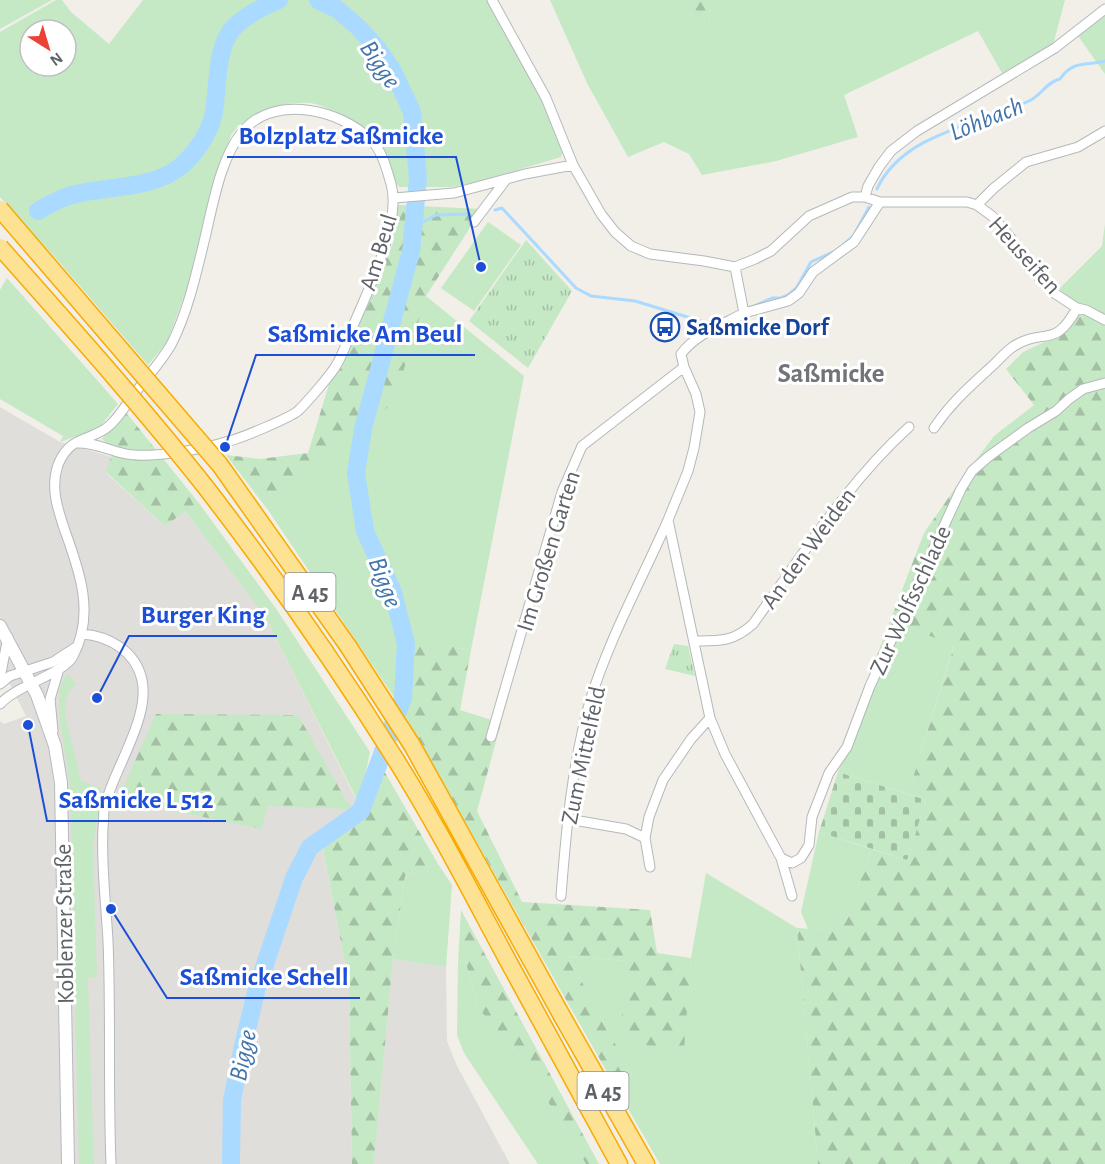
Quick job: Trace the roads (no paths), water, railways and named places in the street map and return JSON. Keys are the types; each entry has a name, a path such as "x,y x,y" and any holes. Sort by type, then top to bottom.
{"highway":[{"name":"A 45","path":"0,209 220,465 348,646 412,745 646,1164"},
{"name":"A 45","path":"0,247 126,390 204,485 332,664 397,762 619,1164"}],"main road":[{"name":"Koblenzer Straße","path":"0,626 28,677 55,746 61,783 68,1164"}],"street":[{"path":"493,0 546,98 573,165 602,214 631,246 650,254 735,267 771,251 808,216 822,208 852,198 866,197 880,202 967,202 977,205 1026,162 1078,147 1105,131"},
{"path":"866,197 868,186 891,151 917,131 1055,48 1105,9"},
{"name":"Am Beul","path":"308,109 338,119 358,129 373,142 388,176 394,198 387,242 336,366 296,412 231,441 189,450 124,454 93,444 73,444 109,426 171,345 184,315 194,282 221,176 236,140 252,122 283,110 308,109"},
{"path":"394,198 454,193 553,167 573,165"},
{"path":"474,222 506,180"},
{"path":"792,896 781,858 725,754 710,718 668,519 688,471 700,412 696,394 681,354 699,337 744,313 788,301 799,293 813,272 854,242 880,202"},
{"name":"Heuseifen","path":"977,205 992,216 1010,237 1029,267 1054,293 1077,308 1105,320"},
{"path":"735,267 744,313"},
{"path":"934,428 951,404 1012,348 1027,339 1059,333 1069,323 1077,308"},
{"name":"Im Großen Garten","path":"491,737 562,492 582,446 684,367"},
{"name":"Zur Wolfsschlade","path":"781,858 792,862 801,858 809,845 812,817 829,773 847,747 870,686 961,489 972,471 1083,389 1105,383"},
{"name":"An den Weiden","path":"694,641 724,640 741,635 753,624 857,481 887,447 909,427"},
{"path":"0,684 6,678 28,677 66,665 74,656 82,634 85,617 82,586 57,507 54,485 60,461 73,444"},
{"name":"Zum Mittelfeld","path":"561,896 567,819 590,702 614,641 668,519"},
{"path":"82,634 93,634 118,644 133,660 142,679 144,699 137,726 105,806 102,848 108,944 111,1164"},
{"path":"0,678 8,638"},
{"path":"0,704 28,677 76,647"},
{"path":"55,746 50,699 59,669"},
{"path":"651,867 645,838 649,818 663,780 691,739 710,718"},
{"path":"567,819 627,829 645,838"}],"waterway":[{"name":"Bigge","path":"38,211 71,195 130,186 158,179 181,166 200,144 211,124 218,68 229,34 246,17 279,0"},
{"name":"Bigge","path":"231,1164 232,1100 243,1046 257,988 294,878 310,847 361,811 403,698 406,644 393,592 365,531 356,473 363,429 411,251 418,178 412,112 393,71 377,48 337,9 318,0"},
{"name":"Löhbach","path":"877,189 889,170 924,142 1031,100 1075,66 1105,61"},
{"path":"843,245 854,235 869,207"},
{"path":"495,210 502,208 576,288 591,296 635,301 704,322"},
{"path":"414,222 423,222 436,215 469,214"},
{"path":"754,306 772,298 788,295 797,287 811,262 833,252"}],"place":[{"name":"Bolzplatz Saßmicke","path":"481,267"},
{"name":"Saßmicke Dorf","path":"665,327"},
{"name":"Saßmicke Am Beul","path":"225,447"},
{"name":"Burger King","path":"97,698"},
{"name":"Saßmicke L 512","path":"28,725"},
{"name":"Saßmicke Schell","path":"111,909"}],"district":[{"name":"Saßmicke","path":"831,373"}]}
